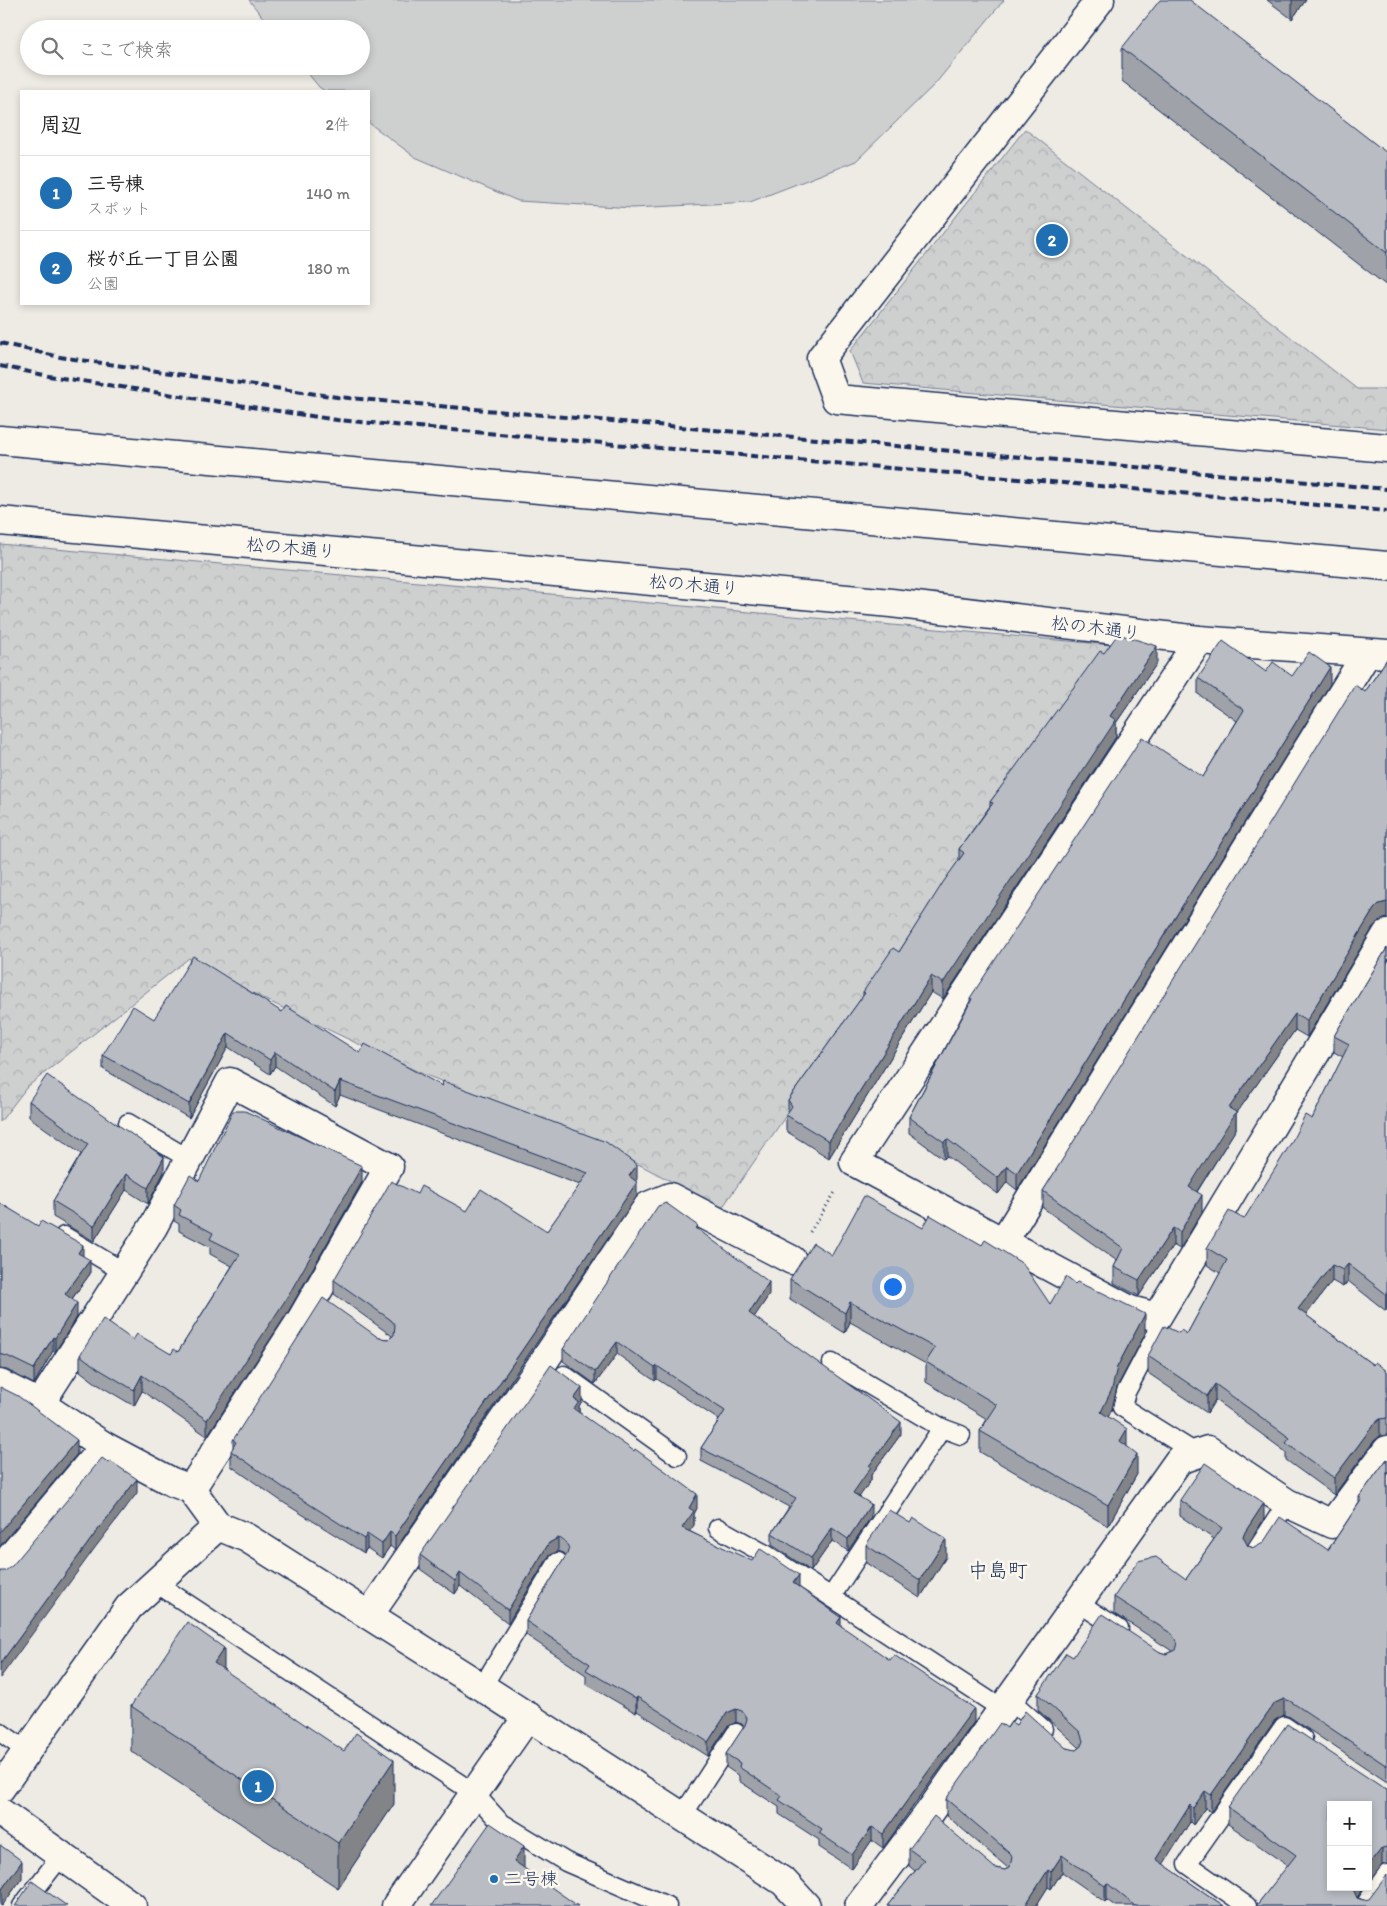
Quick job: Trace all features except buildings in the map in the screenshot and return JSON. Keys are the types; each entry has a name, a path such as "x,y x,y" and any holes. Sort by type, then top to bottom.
{"street":[{"path":"1100,0 821,358 836,399 1387,448"},
{"path":"0,440 1387,566"},
{"name":"松の木通り","path":"0,521 891,603 1199,640 1377,653"},
{"path":"1199,640 854,1162 1130,1310 1157,1318 1387,934"},
{"path":"1003,1242 1377,653"},
{"path":"40,1404 153,1227 230,1082 389,1167 324,1300 301,1320 191,1489"},
{"path":"369,1615 648,1206 670,1196 792,1260"},
{"path":"0,1384 40,1404 104,1446 172,1482 191,1489 218,1526 247,1538 528,1716 784,1882 806,1906"},
{"path":"0,1570 104,1446"},
{"path":"859,1906 936,1820 1005,1704 1079,1603 1179,1460 1208,1450 1287,1503 1332,1524 1387,1450"},
{"path":"0,1789 129,1607 218,1526"},
{"path":"396,1906 528,1716"},
{"path":"0,1812 132,1906"}],"lane":[{"path":"128,1124 189,1159"},
{"path":"46,1225 124,1272"},
{"path":"1157,1318 1156,1336 1126,1392 1122,1408 1197,1454"},
{"path":"544,1361 677,1456"},
{"path":"832,1363 942,1428 961,1435"},
{"path":"830,1597 942,1428"},
{"path":"1254,1554 1287,1503"},
{"path":"718,1528 767,1555 830,1597 1005,1704 1059,1743"},
{"path":"482,1687 558,1562"},
{"path":"156,1583 474,1793 500,1822 566,1862 667,1906"},
{"path":"1079,1603 1134,1639"},
{"path":"1247,1906 1187,1864 1284,1726 1316,1747"},
{"path":"0,1732 27,1751"},
{"path":"682,1816 736,1732"},
{"path":"22,1906 61,1856"},
{"path":"1364,1906 1387,1874"}],"path":[{"path":"792,1260 854,1162"}],"green space":[{"path":"249,0 1004,0 935,84 856,161 750,202 633,208 518,201 415,157 370,124 370,90 324,90 309,75 370,75 370,20 265,20"},
{"path":"1025,129 1357,389 1387,389 1387,429 863,383 850,351"},
{"path":"0,544 1112,645 722,1208 598,1143 423,1074 260,997 189,958 27,1087 0,1122"}],"railway":[{"path":"0,343 60,357 337,397 1387,489"},
{"path":"0,366 49,376 337,420 1387,511"}],"place":[{"name":"桜が丘一丁目公園","path":"1052,240"},
{"name":"三号棟","path":"258,1786"},
{"name":"二号棟","path":"494,1879"}],"district":[{"name":"中島町","path":"998,1570"}]}
